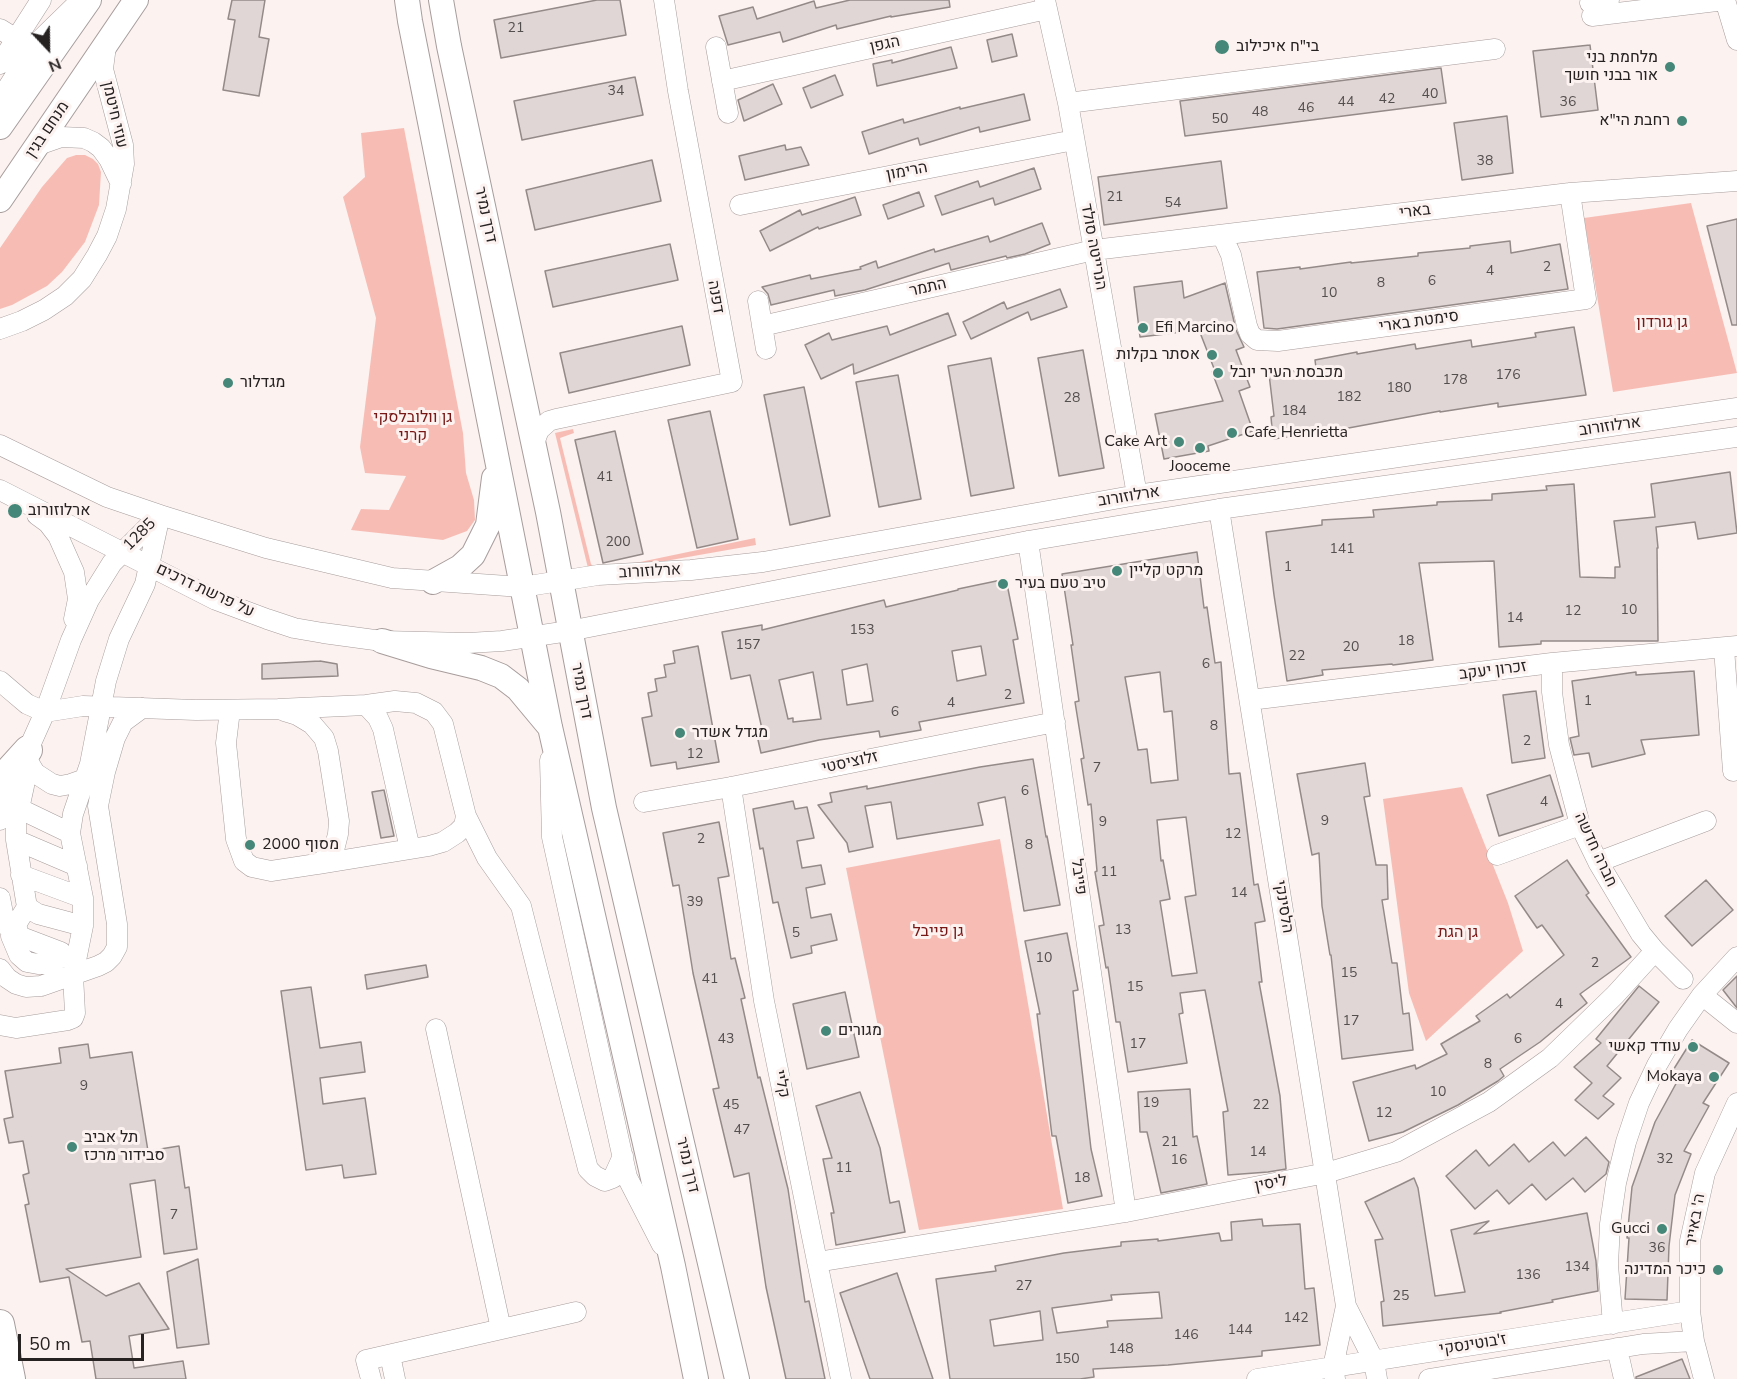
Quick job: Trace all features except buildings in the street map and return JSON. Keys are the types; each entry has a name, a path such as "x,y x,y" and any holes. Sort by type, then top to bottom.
{"highway":[{"path":"12,784 28,750"},
{"path":"0,1324 11,1379"}],"main road":[{"path":"0,127 89,0"},
{"name":"מנחם בגין","path":"0,200 136,0"},
{"path":"407,0 550,727 673,1266 696,1379"},
{"name":"דרך נמיר","path":"441,0 448,46 534,443 604,808 737,1379"},
{"path":"433,582 460,567 473,555 482,541 488,525 497,457"},
{"path":"382,641 481,668 501,676 518,689 550,727"}],"street":[{"path":"0,64 8,34 41,0"},
{"path":"0,100 34,46 81,0"},
{"name":"דפנה","path":"534,443 539,430 549,421 732,382 678,91 664,0"},
{"path":"1595,7 1683,6 1725,0 1737,40"},
{"name":"הגפן","path":"722,81 1046,5"},
{"name":"הנרייטה סולד","path":"1046,5 1068,103 1137,495"},
{"name":"עוזי חיטמן","path":"0,328 22,321 65,296 82,279 107,236 116,210 124,164 123,145 103,69 106,46"},
{"path":"716,47 728,113"},
{"path":"1068,103 1495,49"},
{"name":"עוזי חיטמן","path":"38,145 61,138 84,138 93,142 109,159 121,184"},
{"name":"הרימון","path":"740,204 1074,140"},
{"name":"בארי","path":"1094,250 1570,193 1737,181"},
{"name":"סימטת בארי","path":"1222,235 1231,255 1246,326 1250,334 1257,340 1278,341 1586,299 1570,193"},
{"name":"התמר","path":"762,326 1094,250"},
{"path":"758,301 766,349"},
{"name":"ארלוזורוב","path":"522,587 598,575 763,562 1137,495 1737,408"},
{"name":"ארלוזורוב","path":"532,637 1028,541 1219,509 1737,436"},
{"path":"0,445 107,497 266,548 392,578 522,587"},
{"path":"5,492 48,523 58,536 74,572 78,599 71,640"},
{"name":"על פרשת דרכים","path":"5,492 216,600 267,620 303,630 382,641 468,643 532,637"},
{"name":"הלסינקי","path":"1219,509 1346,1306 1376,1370"},
{"name":"1285","path":"0,799 28,750 45,712 71,640 89,600 112,563 160,515"},
{"name":"1285","path":"70,833 73,814 86,778 106,681 127,620 145,584 160,515"},
{"name":"פייבל","path":"1028,541 1126,1212"},
{"path":"1730,647 1733,771"},
{"name":"זכרון יעקב","path":"1250,700 1552,663 1730,647"},
{"name":"חברה חדשה","path":"1552,663 1552,692 1559,745 1580,825 1621,903 1654,951 1683,980"},
{"path":"0,681 27,704 45,712 70,707 101,706 230,710 278,709 366,705 395,701 416,703 434,712 443,724 466,816 487,858 521,906 588,1169 605,1181 613,1178 623,1156"},
{"path":"366,705 378,718 383,729 410,849"},
{"path":"0,969 7,978 26,987 41,986 106,962 117,947 117,924 99,818 100,789 115,738 123,722 142,708"},
{"path":"278,709 297,715 312,724 324,738 328,751 339,820 338,834 329,856 317,864"},
{"path":"230,710 226,742 236,839 244,861 252,867 271,871 429,846 452,837 464,826 466,816"},
{"name":"זלוציסטי","path":"644,802 731,787 1055,722"},
{"path":"550,727 552,837 627,1177 673,1266"},
{"path":"28,750 29,763 35,773 44,780 60,786 105,772"},
{"path":"0,898 5,924 16,934 27,907 16,840 18,808 12,784"},
{"path":"0,820 12,798 12,784"},
{"name":"קליי","path":"731,787 764,1001 841,1379"},
{"path":"0,1025 16,1028 73,1018 75,1013 73,975 83,926 83,898 70,833 18,808"},
{"path":"1599,862 1706,821"},
{"path":"1497,855 1580,825"},
{"path":"16,840 77,866"},
{"path":"21,875 83,898"},
{"path":"27,907 38,914 83,926"},
{"name":"ליסין","path":"818,1262 1126,1212 1326,1173 1396,1152 1489,1102 1550,1058 1615,995 1654,951"},
{"path":"1613,1324 1608,1265 1610,1224 1616,1183 1639,1103 1678,1029 1702,995 1737,957"},
{"path":"1702,995 1737,1023"},
{"path":"436,1029 501,1329"},
{"name":"ה' באייר","path":"1704,1379 1694,1341 1690,1311 1690,1241 1705,1173 1737,1103"},
{"name":"הלסינקי","path":"1334,1373 1346,1306"},
{"name":"ז'בוטינסקי","path":"1257,1379 1376,1370 1690,1311"},
{"path":"368,1369 390,1354 576,1312"},
{"name":"ז'בוטינסקי","path":"1429,1379 1643,1344 1694,1341"},
{"path":"1617,1348 1624,1379"},
{"path":"390,1354 395,1379"}],"green space":[{"name":"גן וולובלסקי קרני","path":"404,128 463,433 466,473 474,500 475,520 467,531 443,540 351,530 361,509 389,510 406,476 365,473 360,447 376,318 343,197 365,177 361,133"},
{"path":"85,155 93,159 101,172 99,205 85,242 62,272 47,286 0,309 0,248 42,187 67,158"},
{"name":"גן גורדון","path":"1691,203 1737,373 1613,392 1584,218"},
{"path":"573,429 574,433 560,438 591,564 597,571 755,538 756,545 597,573 588,568 555,433"},
{"name":"גן הגת","path":"1462,787 1508,903 1523,951 1426,1041 1409,993 1383,799"},
{"name":"גן פייבל","path":"1000,839 1063,1209 919,1230 846,868"}],"place":[{"name":"בי\"ח איכילוב","path":"1222,47"},
{"name":"מלחמת בני אור בבני חושך","path":"1670,67"},
{"name":"רחבת הי\"א","path":"1682,121"},
{"name":"Efi Marcino","path":"1143,328"},
{"name":"אסתר בקלות","path":"1212,355"},
{"name":"מכבסת העיר יובל","path":"1218,373"},
{"name":"מגדלור","path":"228,383"},
{"name":"Cafe Henrietta","path":"1232,433"},
{"name":"Cake Art","path":"1179,442"},
{"name":"Jooceme","path":"1200,448"},
{"name":"ארלוזורוב","path":"15,511"},
{"name":"מרקט קליין","path":"1117,571"},
{"name":"טיב טעם בעיר","path":"1003,584"},
{"name":"מגדל אשדר","path":"680,733"},
{"name":"מסוף 2000","path":"250,845"},
{"name":"מגורים","path":"826,1031"},
{"name":"עודד קאשי","path":"1693,1047"},
{"name":"Mokaya","path":"1714,1077"},
{"name":"תל אביב סבידור מרכז","path":"72,1147"},
{"name":"Gucci","path":"1662,1229"},
{"name":"כיכר המדינה","path":"1718,1270"}]}
